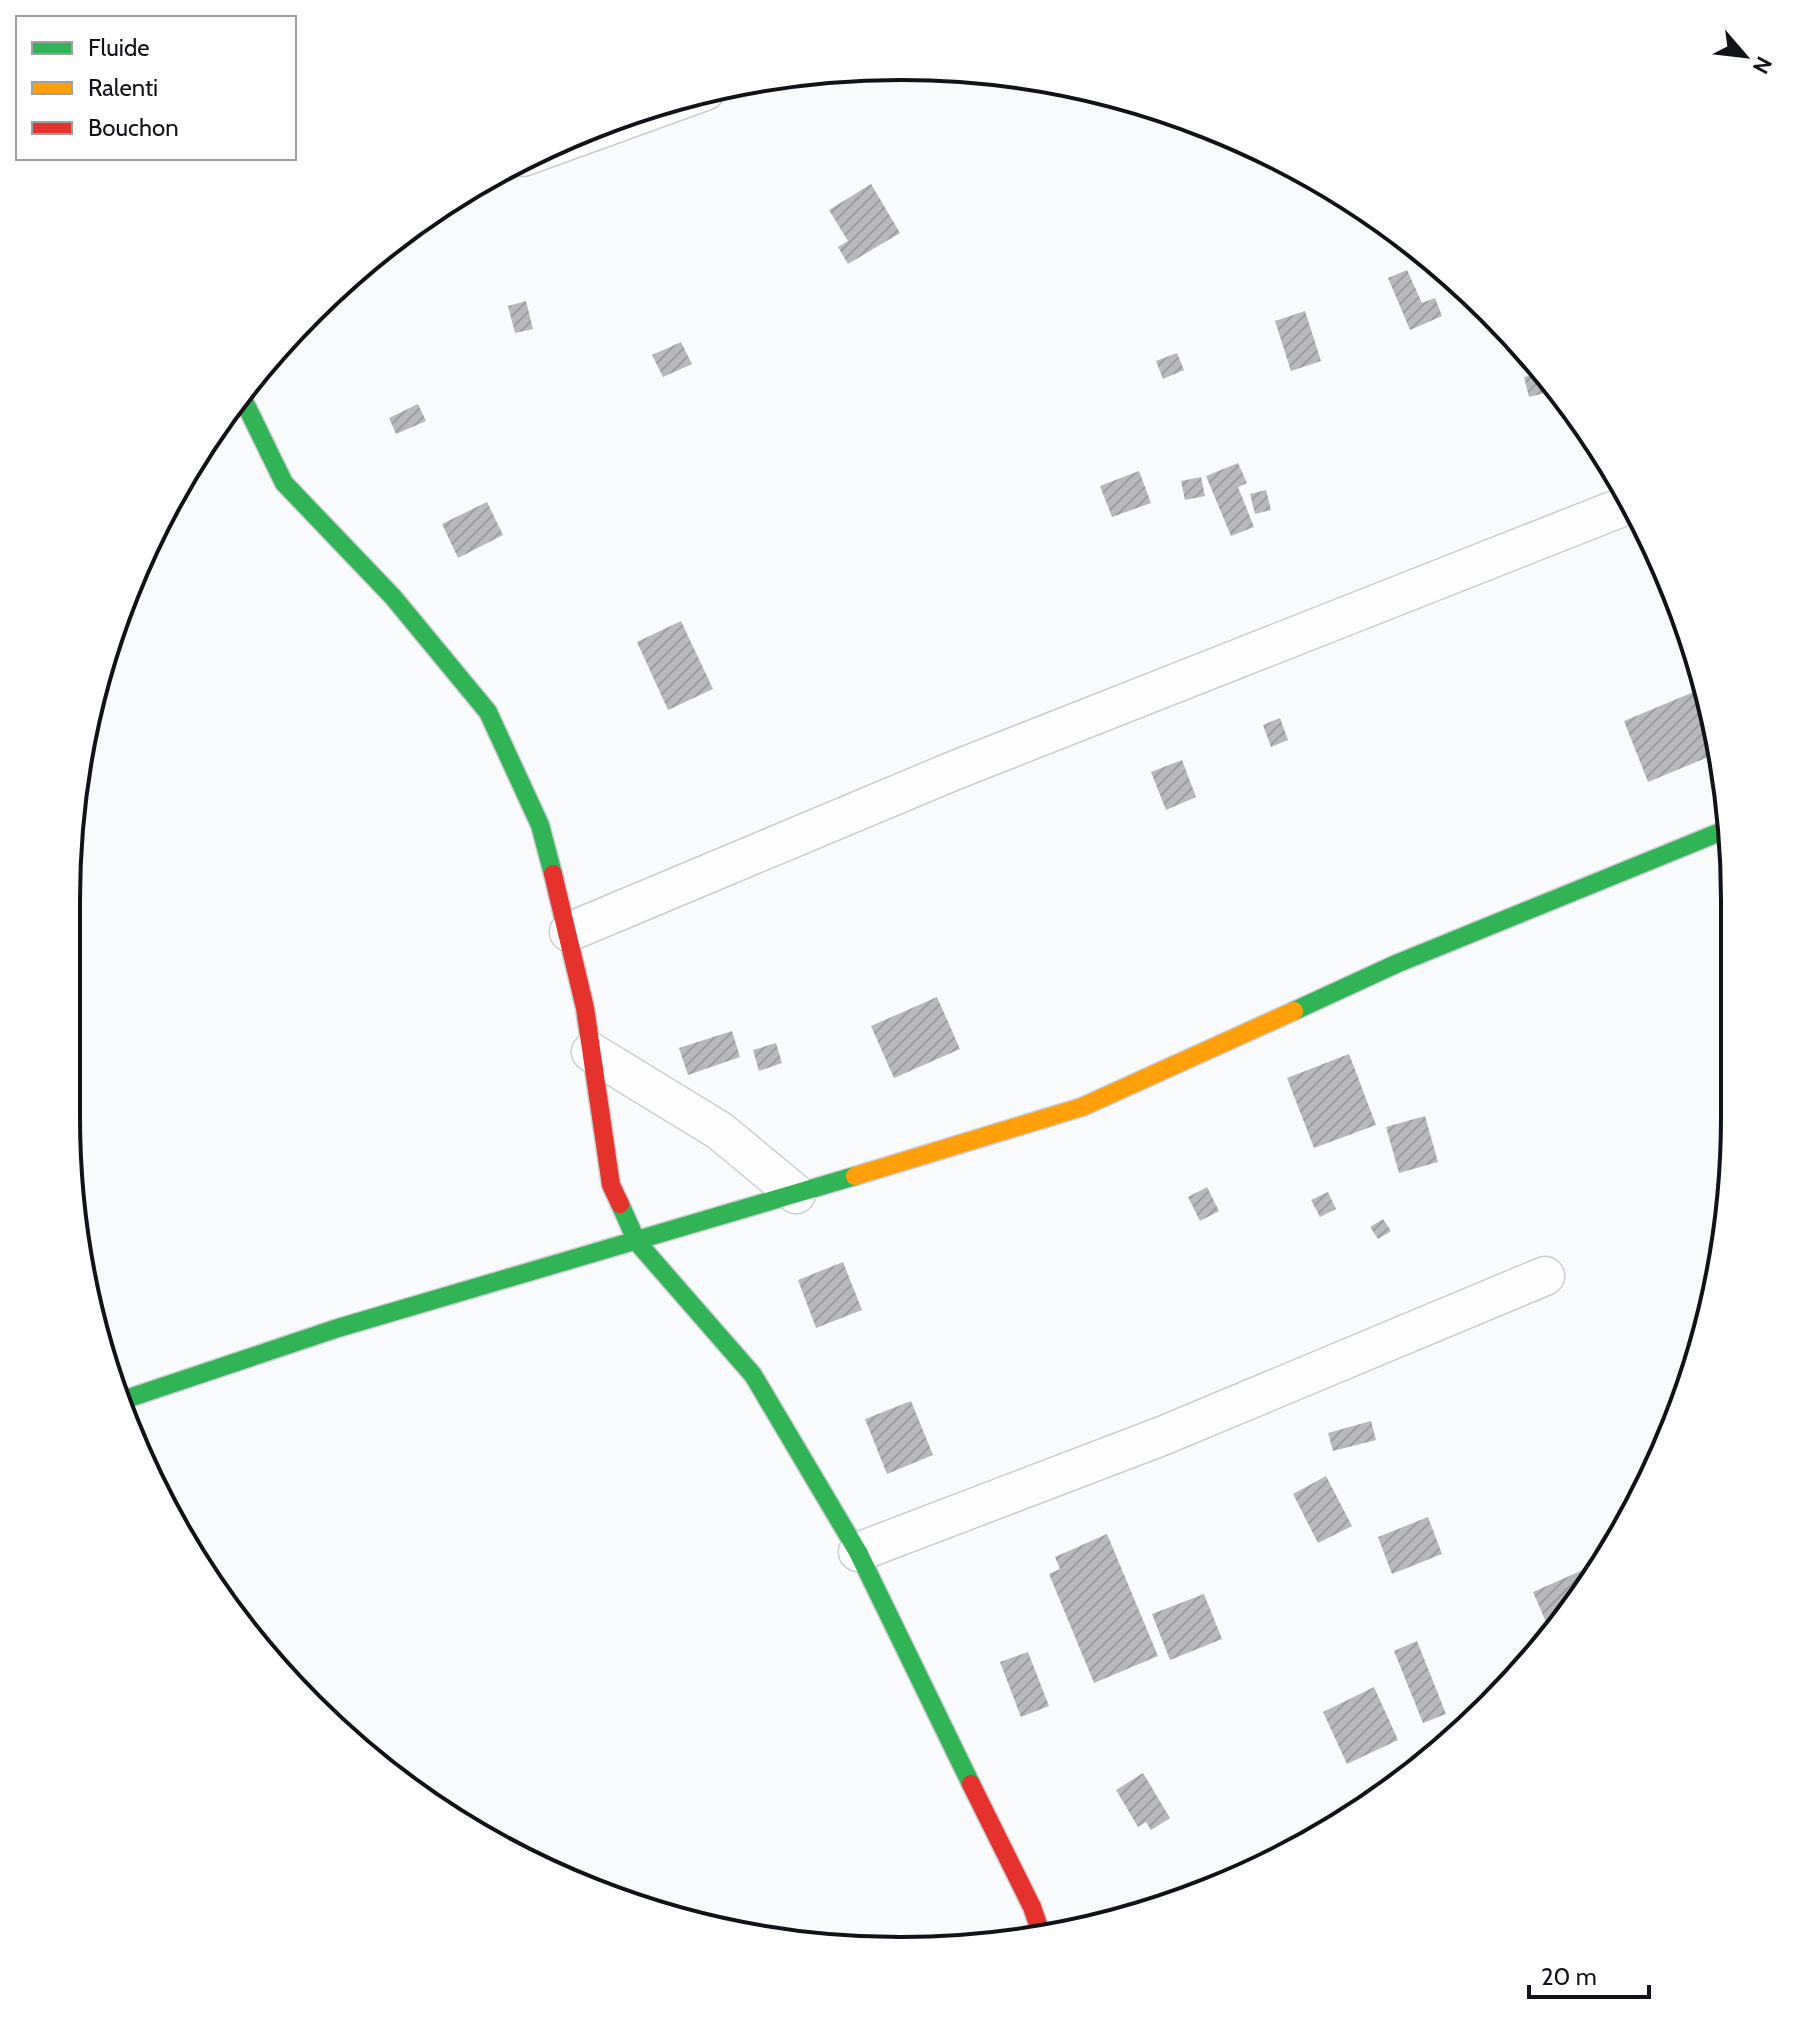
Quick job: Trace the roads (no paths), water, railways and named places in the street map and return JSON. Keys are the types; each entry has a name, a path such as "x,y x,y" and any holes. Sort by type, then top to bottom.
{"street":[{"path":"246,406 284,483 393,597 488,712 540,825 569,932 611,1185 637,1242 753,1375 858,1552 1038,1925"},
{"path":"569,932 953,771 1620,508"},
{"path":"130,1398 338,1328 637,1242 1082,1107 1396,964 1718,833"},
{"path":"591,1052 720,1131 796,1194"},
{"path":"858,1552 1162,1436 1545,1276"}]}
